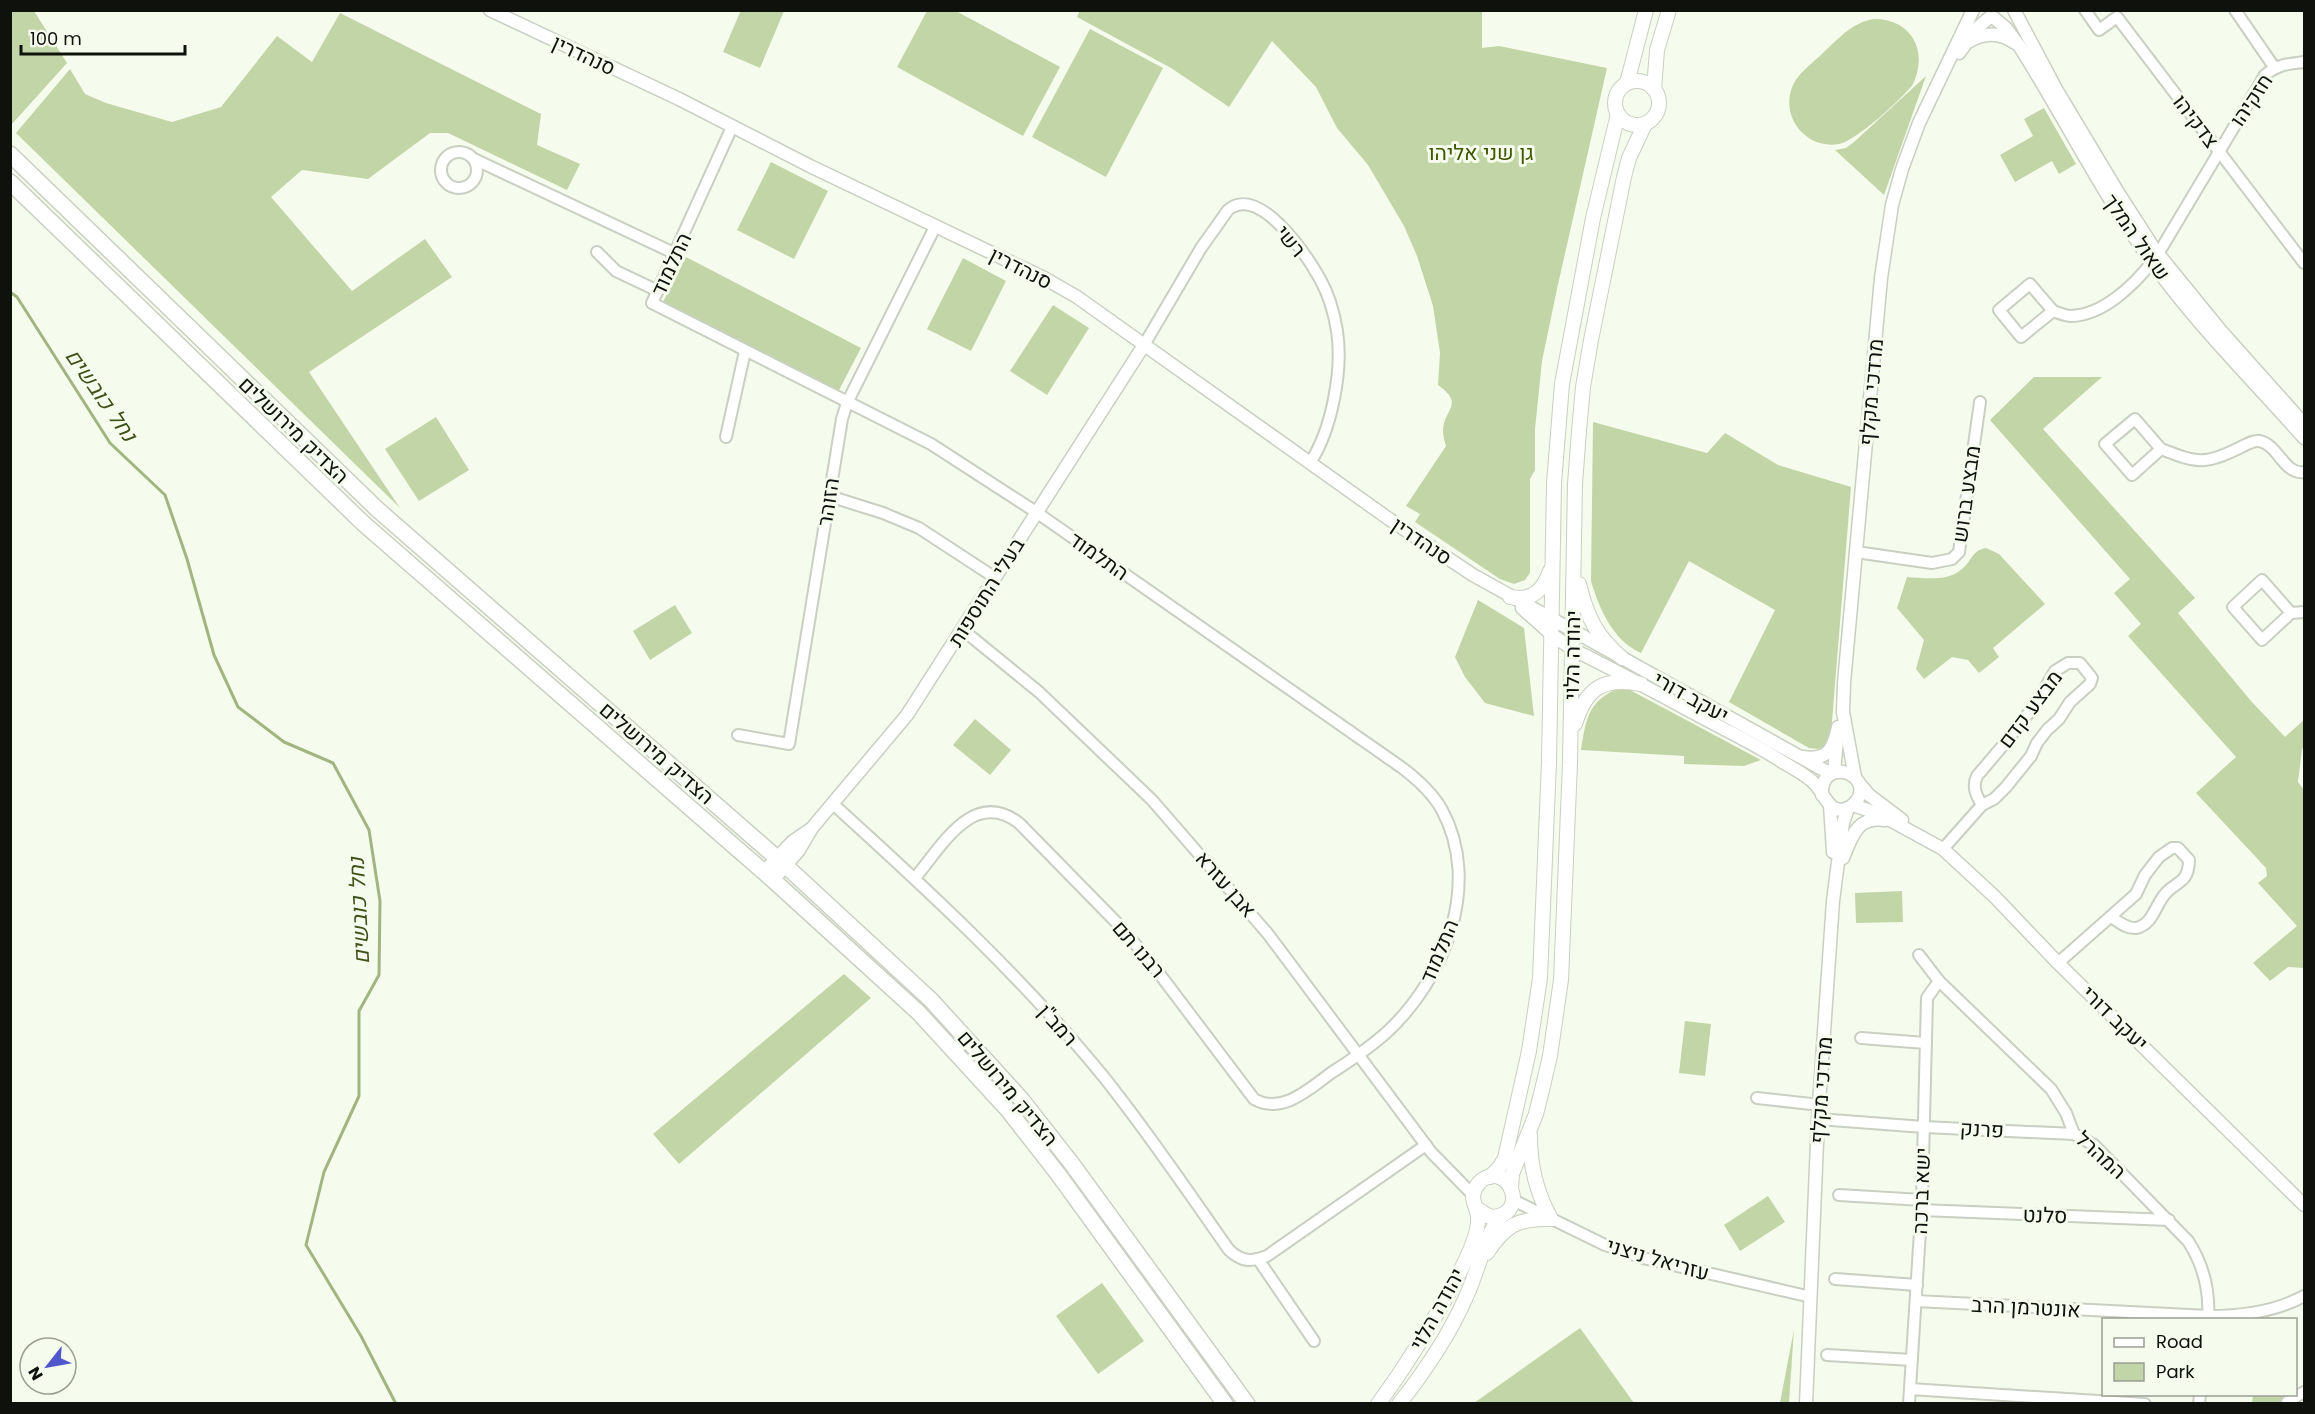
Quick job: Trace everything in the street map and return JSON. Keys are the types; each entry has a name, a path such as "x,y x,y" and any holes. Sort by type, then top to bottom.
{"main road":[{"path":"1628,83 1646,10"},
{"path":"1654,89 1641,82 1628,83 1619,90 1616,96 1615,107 1618,114 1628,123 1638,125 1645,124 1653,118 1658,109 1658,98 1654,89 1657,50 1669,10"},
{"name":"יהודה הלוי","path":"1488,1178 1499,1168 1510,1137 1529,1051 1540,978 1549,762 1554,483 1562,384 1593,218 1618,114"},
{"name":"יהודה הלוי","path":"1512,1193 1512,1174 1530,1128 1550,1056 1561,980 1571,738 1575,484 1583,387 1624,177 1629,158 1645,124"},
{"name":"הצדיק מירושלים","path":"10,154 377,509 781,862 930,1000 1000,1074 1072,1164 1247,1404"},
{"name":"הצדיק מירושלים","path":"10,182 364,524 887,982 979,1077 1058,1174 1226,1404"},
{"path":"1510,597 1526,598 1537,593 1544,585 1552,563"},
{"path":"1574,565 1592,625 1607,646 1622,658"},
{"path":"1571,738 1582,705 1592,692 1606,683 1615,681 1641,684"},
{"path":"1530,1128 1530,1154 1534,1179 1541,1202 1551,1219"},
{"path":"1488,1178 1502,1179 1512,1193 1511,1207 1501,1216 1490,1217 1475,1201 1477,1185 1488,1178"},
{"name":"יהודה הלוי","path":"1378,1404 1402,1370 1469,1252 1478,1227 1475,1201"},
{"name":"יהודה הלוי","path":"1399,1404 1435,1354 1458,1314 1489,1233 1501,1216"},
{"path":"1476,1270 1495,1240 1514,1223 1533,1218 1551,1219"}],"street":[{"name":"סנהדרין","path":"490,10 679,99 1077,297 1389,519 1510,597 1551,618"},
{"name":"מרדכי מקלף","path":"1832,773 1838,727 1843,711 1881,278 1892,205 1910,146 1973,10"},
{"name":"מרדכי מקלף","path":"1940,82 1964,44 1988,16 2004,15 2007,10"},
{"name":"שאול המלך","path":"2014,10 2056,89 2155,258 2304,424"},
{"name":"צדקיהו","path":"2085,10 2099,30 2117,17 2304,263"},
{"path":"2235,10 2274,67"},
{"name":"שאול המלך","path":"1988,16 2006,28 2020,47 2110,199 2214,337 2304,438"},
{"path":"1964,44 1984,34 1993,34 2003,36 2020,47"},
{"name":"חזקיהו","path":"2053,311 2068,316 2082,314 2113,300 2155,258 2258,86 2274,67 2304,62"},
{"name":"התלמוד","path":"732,127 652,303 931,444 1036,512 1401,767 1419,781 1441,809 1457,849 1459,868 1456,911 1450,933 1436,967 1418,996 1386,1032 1359,1054"},
{"path":"474,159 676,254"},
{"name":"רשי","path":"1144,345 1227,210 1233,205 1242,203 1253,205 1267,214 1288,234 1320,279 1330,300 1338,333 1337,376 1333,404 1320,446 1311,463"},
{"name":"הזוהר","path":"738,735 789,744 842,419 847,403 935,227"},
{"path":"597,252 616,271 658,291"},
{"path":"2030,284 2053,311 2021,337 1999,310 2030,284"},
{"name":"בעלי התוספות","path":"768,876 781,862 800,850 812,828 907,715 1144,345"},
{"path":"726,437 745,351"},
{"name":"מבצע ברוש","path":"1856,552 1932,563 1952,560 1959,552 1980,402"},
{"path":"2161,449 2132,475 2105,444 2134,419 2161,449 2192,461 2221,457 2249,443 2259,441 2268,445 2293,471 2304,472"},
{"path":"829,496 883,513 919,528 994,577"},
{"path":"2291,613 2262,580 2233,607 2262,640 2291,613 2304,612"},
{"name":"סנהדרין","path":"1510,597 1551,634"},
{"name":"יעקב דורי","path":"1551,618 1796,756 1832,773"},
{"name":"אבן עזרא","path":"963,630 1039,692 1152,800 1268,934 1426,1145 1475,1201"},
{"name":"יעקב דורי","path":"1551,634 1572,649 1777,758 1815,783 1822,795"},
{"name":"מבצע קדם","path":"1943,849 1982,805 1994,799 2006,787 2031,756 2047,730 2059,719 2070,702 2090,684 2092,678 2080,663 2068,663 2055,671 2032,710 1985,765 1974,784 1976,795 1982,805"},
{"name":"מרדכי מקלף","path":"1843,711 1857,780"},
{"path":"1796,756 1812,758 1826,753 1833,747 1838,727"},
{"path":"1845,771 1857,780 1860,795 1850,807 1842,809 1830,806 1822,795 1823,783 1832,773 1845,771"},
{"name":"יעקב דורי","path":"1857,780 1869,795 1921,837"},
{"name":"רמב\"ן","path":"833,804 915,878 999,960 1102,1075 1229,1250 1246,1260 1258,1259"},
{"name":"מרדכי מקלף","path":"1806,1404 1818,1119 1835,884 1830,806"},
{"name":"מרדכי מקלף","path":"1835,884 1843,823 1850,807"},
{"name":"יעקב דורי","path":"1850,807 1869,809 1943,849 1995,897 2058,963 2304,1205"},
{"name":"רבנו תם","path":"915,878 957,829 974,815 988,810 1009,815 1095,900 1149,960 1254,1099 1274,1106 1293,1098 1359,1054"},
{"path":"1838,870 1852,835 1861,824 1875,818 1886,820 1908,831"},
{"path":"2058,963 2111,916 2136,894 2145,875 2159,857 2172,848 2178,848 2189,860 2189,868 2184,877 2165,893 2151,918 2143,926 2134,928 2125,926 2111,916"},
{"name":"המהרל","path":"1919,955 1939,981 2051,1089 2066,1113 2074,1134 2094,1145 2188,1241 2198,1257 2206,1286 2208,1318"},
{"name":"ישא ברכה","path":"1910,1404 1921,1205 1927,998 1939,981"},
{"path":"1861,1038 1926,1043"},
{"path":"1757,1098 1820,1105"},
{"name":"פרנק","path":"1818,1119 2074,1134"},
{"path":"1314,1341 1258,1259 1274,1251 1426,1145"},
{"path":"1451,1173 1463,1178 1488,1178"},
{"name":"עזריאל ניצני","path":"1512,1193 1551,1219 1605,1245 1643,1258 1811,1297"},
{"name":"סלנט","path":"1839,1195 1921,1205 2169,1220"},
{"path":"1835,1279 1917,1285"},
{"name":"אונטרמן הרב","path":"1916,1302 2208,1318 2241,1316 2303,1301"},
{"path":"1827,1355 1912,1360"},
{"path":"1910,1389 1993,1399 2145,1404"},
{"path":"2287,1402 2304,1392"}],"green space":[{"path":"11,10 34,11 67,63 12,124"},
{"path":"741,10 784,11 760,68 723,52"},
{"name":"גן שני אליהו","path":"1080,10 1482,11 1482,48 1499,46 1607,68 1542,361 1535,429 1535,470 1530,479 1530,573 1525,580 1514,584 1500,579 1415,522 1420,514 1406,506 1446,446 1443,433 1444,424 1452,403 1451,398 1438,385 1440,353 1433,306 1417,256 1404,226 1368,165 1337,128 1316,87 1272,41 1229,107 1171,68 1077,17"},
{"path":"927,11 956,11 1060,67 1023,136 897,67"},
{"path":"340,13 541,114 537,145 580,164 567,190 448,133 430,133 368,179 302,170 271,197 352,291 425,239 452,277 309,372 400,508 16,133 70,69 85,94 106,103 172,122 221,107 277,36 312,62"},
{"path":"1873,19 1898,24 1907,30 1913,39 1919,60 1913,84 1879,118 1847,141 1839,144 1816,142 1798,128 1793,119 1790,97 1793,85 1803,71 1846,32"},
{"path":"1090,29 1163,68 1106,177 1032,137"},
{"path":"1926,76 1884,195 1835,150 1846,148 1854,142"},
{"path":"2044,108 2076,164 2059,174 2052,161 2015,182 2000,155 2033,136 2024,119"},
{"path":"771,162 828,191 794,259 737,230"},
{"path":"686,257 861,348 838,392 663,302"},
{"path":"963,258 1006,281 971,351 927,329"},
{"path":"1053,305 1089,328 1047,395 1010,371"},
{"path":"2034,377 2102,377 2043,429 2195,598 2178,613 2251,701 2285,737 2304,720 2304,747 2298,782 2304,790 2304,968 2288,967 2270,981 2253,963 2297,926 2258,883 2267,876 2266,868 2196,793 2236,757 2128,636 2141,624 2114,593 2130,579 1990,420"},
{"path":"436,417 469,470 419,501 385,449"},
{"path":"1593,422 1707,453 1725,433 1778,465 1851,487 1831,734 1825,747 1809,748 1729,702 1775,610 1689,561 1641,653 1622,640 1608,623 1591,581"},
{"path":"1986,548 1999,554 2045,604 1993,648 1999,657 1979,673 1968,660 1952,657 1924,679 1916,669 1924,640 1897,608 1907,577 1943,578 1950,576 1962,569 1975,553"},
{"path":"1478,600 1524,628 1534,716 1485,703 1465,677 1455,657"},
{"path":"675,605 692,633 650,660 633,631"},
{"path":"1620,688 1630,690 1761,760 1744,766 1684,764 1684,756 1581,750 1590,712 1601,698"},
{"path":"975,719 1011,750 990,775 953,745"},
{"path":"1902,891 1903,922 1856,923 1855,893"},
{"path":"844,974 871,998 679,1164 653,1134"},
{"path":"1685,1021 1711,1024 1705,1076 1679,1073"},
{"path":"1768,1196 1785,1222 1740,1251 1724,1225"},
{"path":"1102,1283 1144,1341 1098,1374 1056,1316"},
{"path":"1580,1328 1634,1403 1474,1403"},
{"path":"1794,1329 1789,1403 1780,1403"},
{"path":"2253,1396 2290,1396 2285,1403 2252,1404"}],"waterway":[{"name":"נחל כובשים","path":"10,292 17,297 110,443 165,495 187,559 214,655 238,707 284,742 333,763 369,830 380,901 379,975 359,1011 359,1096 324,1172 306,1245 361,1336 396,1404"}]}
